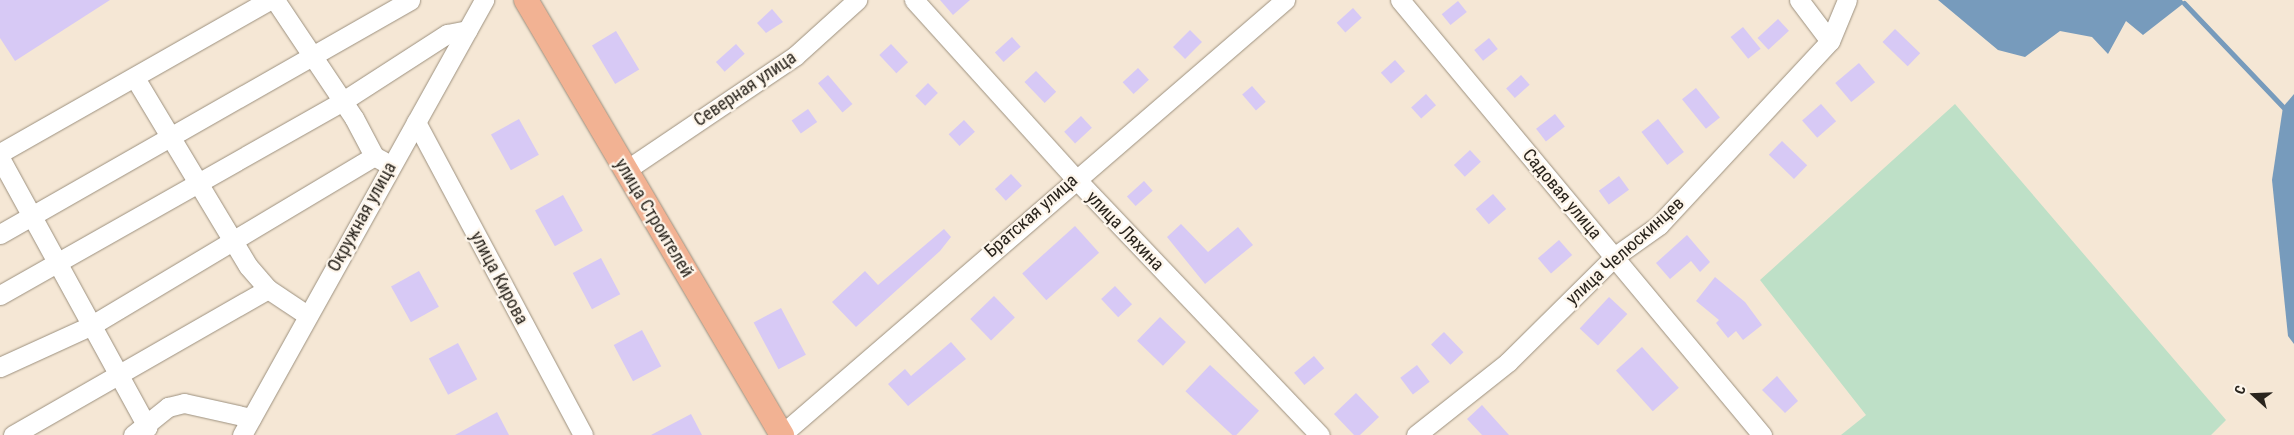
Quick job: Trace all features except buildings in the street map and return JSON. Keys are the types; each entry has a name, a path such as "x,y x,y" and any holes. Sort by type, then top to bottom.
{"main road":[{"name":"улица Строителей","path":"526,0 782,435"}],"street":[{"path":"0,153 135,78 269,0"},
{"path":"275,0 343,101 374,156 391,166"},
{"path":"0,234 410,0"},
{"name":"Окружная улица","path":"242,435 484,0"},
{"name":"Северная улица","path":"626,170 795,56 857,0"},
{"name":"улица Ляхина","path":"914,0 1075,178 1320,435"},
{"name":"Братская улица","path":"782,435 1075,178 1285,0"},
{"name":"Садовая улица","path":"1400,0 1762,435"},
{"path":"1799,0 1830,41"},
{"name":"улица Челюскинцев","path":"1416,435 1508,362 1614,257 1659,225 1830,41 1847,0"},
{"path":"0,294 343,101 447,34 468,30"},
{"path":"135,78 232,240 268,289 307,316"},
{"name":"улица Кирова","path":"416,122 583,435"},
{"path":"0,367 92,325 374,156"},
{"path":"0,158 120,376 140,431 168,407 184,403 251,418"},
{"path":"14,435 120,376 268,289"}],"green space":[{"path":"1955,104 2226,420 2211,435 1841,435 1866,415 1760,280"}],"water":[{"path":"1938,0 2182,0 2184,3 2143,35 2126,21 2108,54 2092,37 2060,31 2025,57 1998,50"},
{"path":"2294,94 2294,344 2288,336 2272,180 2283,107"}],"waterway":[{"path":"2184,3 2283,107"}]}
